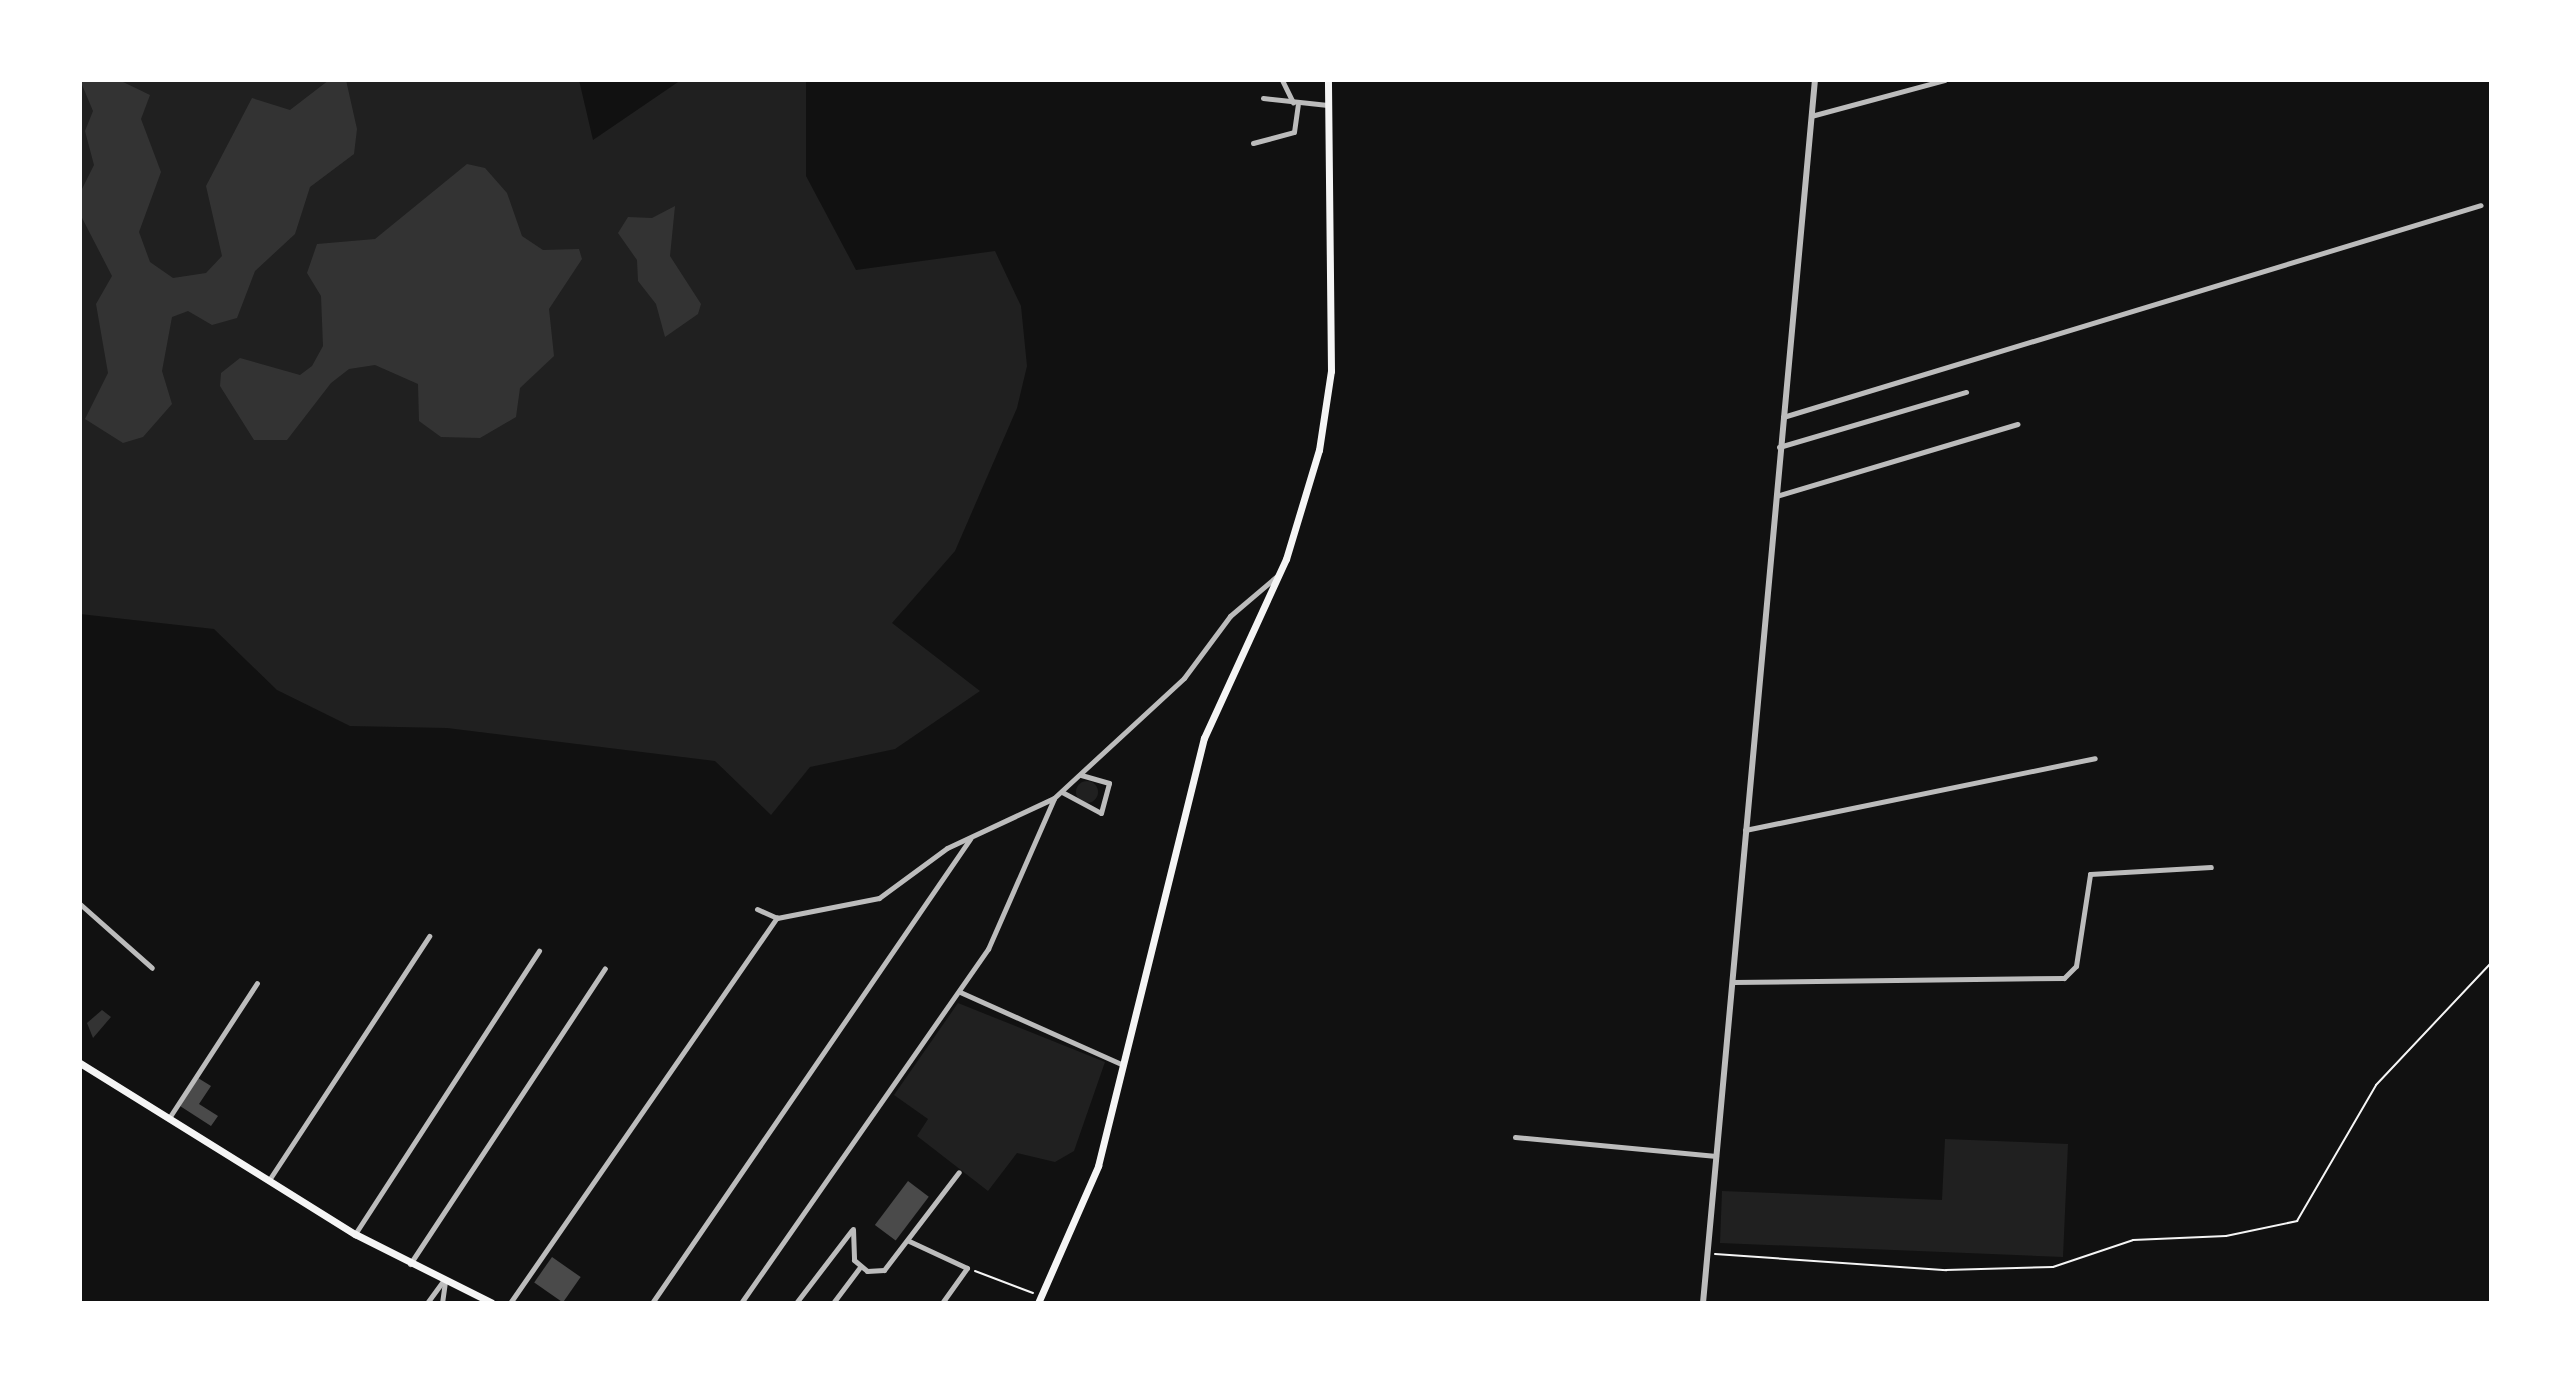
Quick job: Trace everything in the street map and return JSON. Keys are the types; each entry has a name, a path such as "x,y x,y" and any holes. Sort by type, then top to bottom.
{"main road":[{"path":"1321,80 1327,92"},
{"path":"1040,1300 1098,1166 1204,738 1280,572 1312,478 1330,386 1328,80"},
{"path":"80,1063 355,1234 409,1265 492,1303"}],"street":[{"path":"1253,143 1294,132 1296,105 1282,80"},
{"path":"1703,1303 1815,80"},
{"path":"1811,116 1944,80"},
{"path":"1263,98 1296,105 1328,105"},
{"path":"1782,417 2481,205"},
{"path":"1779,447 1966,392"},
{"path":"1775,496 2018,424"},
{"path":"757,909 780,916 879,898 970,839 1054,798 1184,678 1230,616 1280,572"},
{"path":"1744,830 2095,758"},
{"path":"1062,791 1101,813 1109,783 1080,775"},
{"path":"741,1303 988,949 1054,798"},
{"path":"652,1303 970,839"},
{"path":"1733,982 2067,977 2076,966 2090,874 2211,867"},
{"path":"80,904 152,968"},
{"path":"510,1303 780,916"},
{"path":"269,1180 429,936"},
{"path":"355,1234 539,951"},
{"path":"409,1265 605,968"},
{"path":"168,1119 257,983"},
{"path":"960,992 1123,1065"},
{"path":"1515,1137 1716,1156"},
{"path":"796,1303 853,1229 849,1252 860,1267 884,1270 959,1172"},
{"path":"909,1241 967,1268 942,1303"},
{"path":"833,1303 860,1267"},
{"path":"427,1303 444,1281"},
{"path":"442,1303 444,1281"}],"path":[{"path":"1708,1253 1946,1270 2053,1267 2133,1240 2226,1236 2297,1221 2376,1085 2491,963"},
{"path":"967,1268 1040,1300"}],"shaded area":[{"path":"80,80 579,80 593,140 681,80 806,80 806,176 856,270 995,251 1021,306 1027,366 1017,408 955,551 892,623 980,691 895,749 810,767 771,815 715,761 447,728 350,726 277,690 214,629 80,614"},
{"path":"80,80 119,80 150,95 141,119 161,172 139,232 150,262 173,278 206,273 222,256 206,186 252,98 290,110 329,80 346,80 357,129 354,154 310,187 295,234 255,271 237,318 212,325 188,311 172,317 162,371 172,404 143,437 123,443 85,419 108,373 96,304 112,276 80,214 80,193 94,165 85,131 93,111"},
{"path":"467,164 485,168 507,193 522,236 543,250 579,249 582,259 549,309 554,356 520,388 516,417 480,438 441,437 419,421 418,384 375,365 349,369 331,383 287,440 254,440 220,386 221,373 240,358 300,375 312,366 323,346 321,296 307,273 317,244 375,239"},
{"path":"675,206 670,256 701,304 698,314 665,337 656,304 638,281 637,260 618,233 628,217 652,218"},
{"path":"1087,781 1095,784 1098,792 1095,800 1087,803 1079,800 1076,792 1079,784"},
{"path":"958,1003 1105,1062 1074,1151 1055,1162 1017,1153 988,1191 917,1136 928,1119 894,1095"},
{"path":"102,1010 111,1017 93,1038 87,1023"},
{"path":"1945,1139 2068,1144 2063,1257 1720,1243 1722,1191 1942,1200"}],"building":[{"path":"198,1078 211,1086 199,1104 218,1116 211,1126 180,1106"},
{"path":"908,1181 929,1197 896,1241 875,1225"},
{"path":"552,1257 581,1277 563,1302 534,1282"}]}
